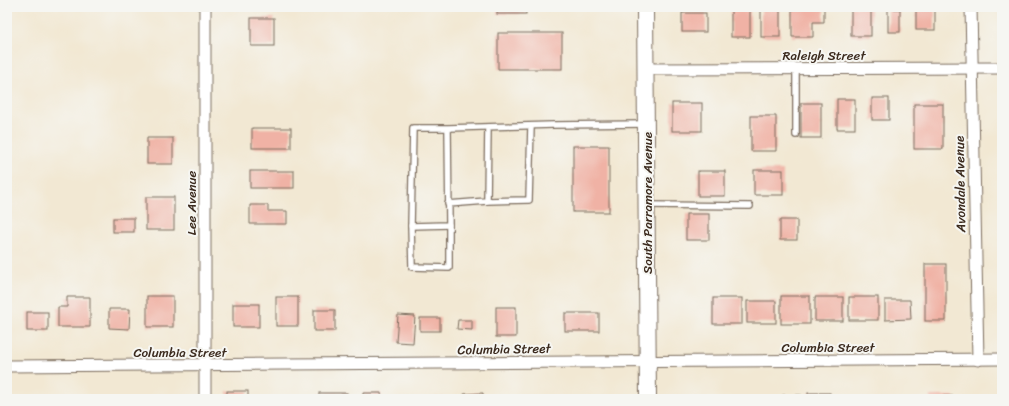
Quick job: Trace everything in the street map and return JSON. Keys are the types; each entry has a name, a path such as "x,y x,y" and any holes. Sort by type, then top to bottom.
{"street":[{"name":"Lee Avenue","path":"204,399 205,7"},
{"name":"South Parramore Avenue","path":"645,7 648,399"},
{"name":"Avondale Avenue","path":"971,7 978,360"},
{"name":"Raleigh Street","path":"645,70 1002,68"},
{"name":"Columbia Street","path":"7,366 205,366 1002,359"}],"lane":[{"path":"796,69 796,135"},
{"path":"448,128 449,268 412,267 411,226 413,128 646,124"},
{"path":"488,126 488,201"},
{"path":"448,204 529,200 531,126"},
{"path":"646,205 750,206"},
{"path":"411,226 449,225"}],"building":[{"path":"497,7 526,7 526,14 497,14"},
{"path":"731,7 750,7 750,37 731,37"},
{"path":"761,7 780,7 780,37 761,37"},
{"path":"792,7 824,7 824,22 813,22 813,37 792,37"},
{"path":"851,7 871,7 871,36 851,36"},
{"path":"916,7 935,7 935,30 916,30"},
{"path":"888,9 900,9 900,32 888,32"},
{"path":"682,13 706,13 706,32 682,32"},
{"path":"251,18 274,18 274,46 251,46"},
{"path":"498,33 562,33 562,69 498,69"},
{"path":"872,98 889,98 889,120 872,120"},
{"path":"837,99 855,99 855,129 837,129"},
{"path":"672,103 702,103 702,131 672,131"},
{"path":"801,103 821,103 821,138 801,138"},
{"path":"914,104 943,104 943,149 914,149"},
{"path":"751,116 776,116 776,151 751,151"},
{"path":"252,128 291,128 291,148 252,148"},
{"path":"147,138 173,138 173,164 147,164"},
{"path":"573,146 609,146 609,212 573,212"},
{"path":"754,170 783,170 783,195 754,195"},
{"path":"250,171 294,171 294,188 250,188"},
{"path":"698,171 725,171 725,196 698,196"},
{"path":"146,197 174,197 174,230 146,230"},
{"path":"250,205 268,205 268,211 287,211 287,224 250,224"},
{"path":"686,214 709,214 709,240 686,240"},
{"path":"113,218 134,218 134,232 113,232"},
{"path":"780,220 797,220 797,240 780,240"},
{"path":"925,264 946,264 946,321 925,321"},
{"path":"147,296 173,296 173,327 147,327"},
{"path":"781,296 810,296 810,324 781,324"},
{"path":"67,297 90,297 90,327 58,327 58,307 67,307"},
{"path":"276,297 298,297 298,326 276,326"},
{"path":"815,297 843,297 843,321 815,321"},
{"path":"849,297 878,297 878,320 849,320"},
{"path":"713,298 742,298 742,324 713,324"},
{"path":"885,300 910,300 911,319 885,320"},
{"path":"747,301 776,301 776,323 747,323"},
{"path":"233,304 259,304 259,327 233,327"},
{"path":"496,307 516,307 516,337 496,337"},
{"path":"109,309 130,309 129,329 109,328"},
{"path":"7,310 10,310 10,328 7,328"},
{"path":"314,310 335,310 335,331 314,331"},
{"path":"27,312 48,312 48,331 27,331"},
{"path":"565,313 599,313 599,331 565,331"},
{"path":"398,315 415,316 413,343 396,342"},
{"path":"420,318 440,318 440,331 420,331"},
{"path":"458,320 472,320 472,330 457,329"},
{"path":"227,391 248,391 248,399 227,399"},
{"path":"319,393 347,393 347,399 319,399"},
{"path":"363,393 381,393 382,399 363,399"},
{"path":"483,393 483,399 464,399 464,394"},
{"path":"808,393 830,393 830,399 808,399"},
{"path":"783,395 801,395 801,399 783,399"},
{"path":"930,396 954,396 954,399 930,399"},
{"path":"431,397 450,397 450,399 431,399"},
{"path":"677,397 691,397 691,399 677,399"}]}
